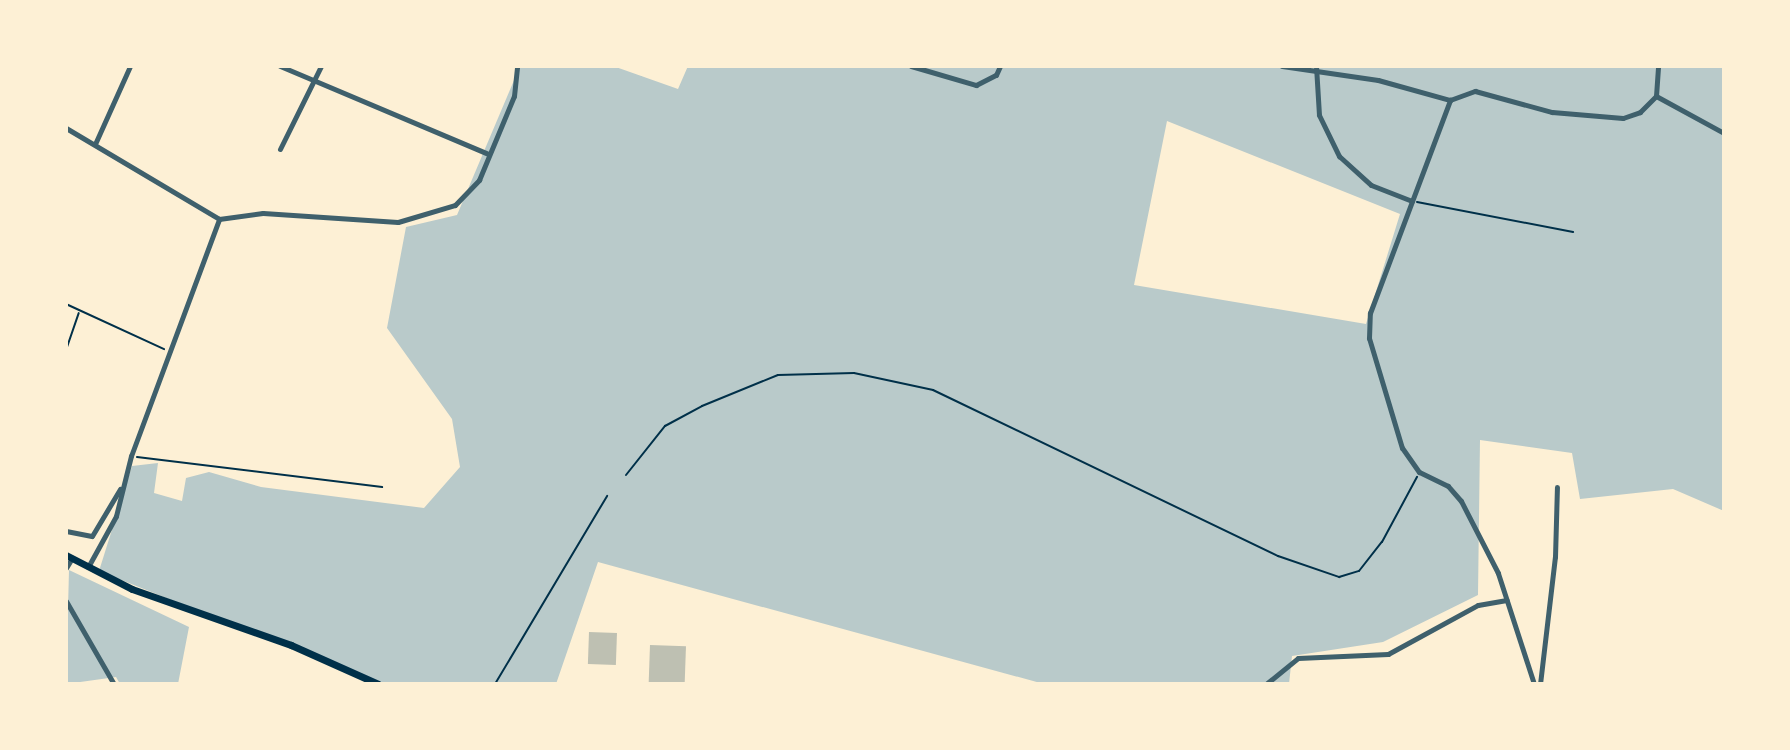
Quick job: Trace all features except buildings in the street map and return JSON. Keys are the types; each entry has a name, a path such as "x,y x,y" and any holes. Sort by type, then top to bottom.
{"main road":[{"path":"69,556 88,567 378,684"}],"street":[{"path":"95,144 130,66"},
{"path":"280,66 486,153"},
{"path":"280,149 321,66"},
{"path":"66,128 219,219 263,213 398,222 440,212 470,193 514,96 517,66"},
{"path":"911,66 976,85 996,75 1000,66"},
{"path":"1282,66 1378,80 1450,100 1481,91 1552,112 1623,118 1640,112 1656,96 1658,66"},
{"path":"1316,69 1319,115 1339,156 1385,193 1412,201"},
{"path":"1656,96 1724,133"},
{"path":"1450,100 1373,301 1369,327 1402,448 1419,472 1448,486 1461,501 1507,600 1537,684"},
{"path":"88,567 111,530 131,456 219,219"},
{"path":"1537,684 1555,557 1557,487"},
{"path":"66,531 92,536 120,489"},
{"path":"66,568 69,556"},
{"path":"1266,684 1298,658 1388,654 1478,605 1507,600"},
{"path":"66,601 114,684"}],"path":[{"path":"1412,201 1573,232"},
{"path":"66,304 169,351"},
{"path":"66,350 80,311"},
{"path":"626,475 665,426 778,375 854,373 933,390 1278,556 1339,577 1359,571 1382,542 1419,472"},
{"path":"131,456 382,487"},
{"path":"495,684 607,496"}],"shaded area":[{"path":"520,66 613,66 678,89 688,66 1724,66 1724,511 1673,489 1580,499 1572,453 1480,440 1478,595 1383,642 1292,656 1289,684 1044,684 598,562 556,684 381,684 99,571 132,466 158,463 154,493 182,501 186,478 209,472 261,487 424,508 460,467 452,419 387,328 406,227 457,215","holes":["1167,121 1400,214 1366,324 1134,285"]},
{"path":"69,570 189,627 178,684 120,684 116,677 66,684"}]}
